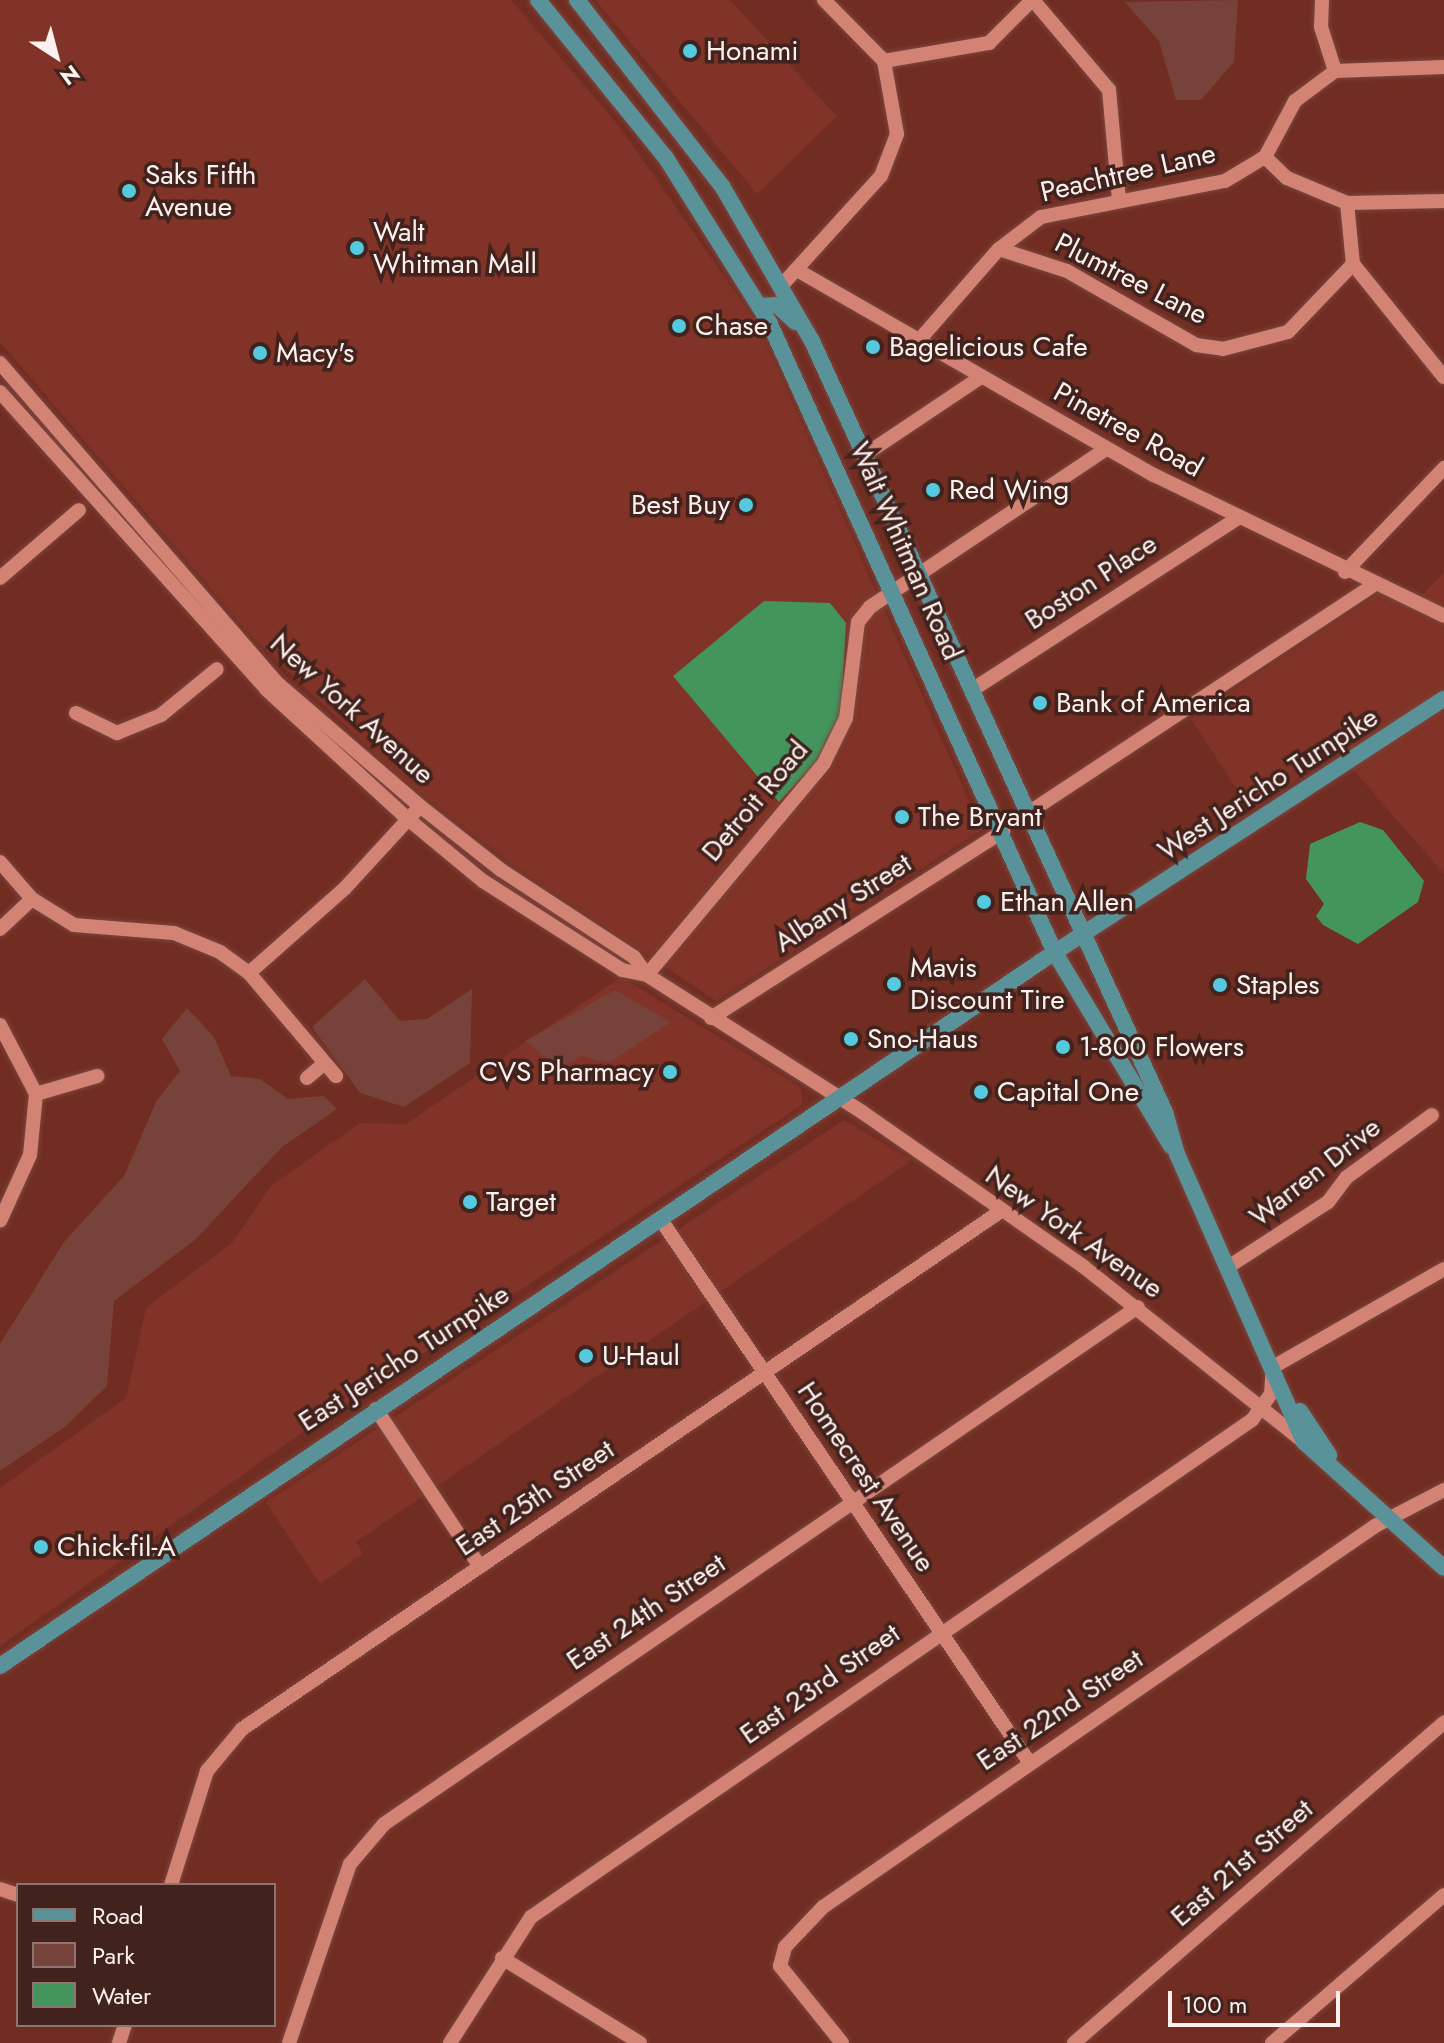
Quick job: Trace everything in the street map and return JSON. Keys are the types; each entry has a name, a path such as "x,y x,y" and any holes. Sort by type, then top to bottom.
{"main road":[{"name":"Walt Whitman Road","path":"538,0 706,214 757,301 896,589 1055,953 1177,1154 1304,1442"},
{"name":"Walt Whitman Road","path":"577,0 698,152 782,285 812,341 1165,1112 1177,1154"},
{"path":"706,214 763,289 782,285"},
{"path":"757,301 781,307 812,341"},
{"name":"West Jericho Turnpike","path":"841,1099 1055,953 1444,699"},
{"name":"East Jericho Turnpike","path":"0,1666 376,1409 841,1099"},
{"name":"Walt Whitman Road","path":"1273,1367 1329,1455 1368,1498"},
{"name":"New York Avenue","path":"1304,1442 1444,1568"}],"street":[{"path":"782,285 893,155 898,109 884,61 824,0"},
{"path":"884,61 989,43 1032,0 1109,90 1119,200"},
{"path":"1322,0 1321,27 1335,71"},
{"path":"1444,67 1335,71 1295,101 1265,157 1287,178 1347,203 1444,201"},
{"name":"Peachtree Lane","path":"921,338 999,249 1041,217 1119,200 1191,191 1265,157"},
{"path":"1347,203 1353,264 1444,377"},
{"name":"Plumtree Lane","path":"999,249 1067,271 1196,345 1223,349 1288,332 1353,264"},
{"name":"Pinetree Road","path":"797,270 921,338 981,377 1106,449 1372,586 1444,616"},
{"name":"New York Avenue","path":"0,363 275,681 420,806 501,870 634,957 647,975 841,1099 1138,1307 1304,1442"},
{"path":"866,454 981,377"},
{"name":"New York Avenue","path":"0,392 267,690 408,819 483,881 622,970 647,975"},
{"name":"Detroit Road","path":"647,975 824,763 846,718 858,622 919,572 1106,449"},
{"path":"1345,572 1444,468"},
{"path":"0,578 79,510"},
{"name":"Boston Place","path":"972,690 1238,518"},
{"path":"1028,813 1372,586"},
{"path":"76,713 117,733 161,715 217,669"},
{"path":"249,973 345,888 420,806"},
{"name":"Albany Street","path":"711,1018 1003,831"},
{"path":"0,862 32,899 96,932 174,933 249,973 336,1076"},
{"path":"0,929 32,899"},
{"path":"0,1025 22,1055 36,1094 30,1155 0,1221"},
{"path":"307,1078 325,1063"},
{"path":"36,1094 97,1076"},
{"name":"Warren Drive","path":"1228,1267 1270,1241 1432,1115"},
{"name":"East 25th Street","path":"172,1883 220,1751 479,1565 1001,1211"},
{"name":"Homecrest Avenue","path":"661,1220 1029,1762"},
{"path":"1261,1410 1271,1394 1273,1367 1444,1269"},
{"name":"East 24th Street","path":"289,2043 340,1890 363,1842 1138,1307"},
{"path":"376,1409 479,1565"},
{"name":"East 23rd Street","path":"450,2043 531,1917 1261,1410"},
{"name":"East 22nd Street","path":"842,2043 780,1966 785,1947 823,1907 1029,1762 1391,1519 1444,1490"},
{"name":"East 21st Street","path":"1074,2043 1444,1722"},
{"path":"1272,2043 1444,1895"},
{"path":"502,1958 640,2043"}],"shaded area":[{"path":"0,0 511,0 619,126 757,323 982,830 716,1001 513,865 397,775 251,636 0,342"},
{"path":"595,0 730,0 837,116 757,194"},
{"path":"1444,573 1444,874 1338,752 1251,811 1191,719 1386,588 1418,599"},
{"path":"621,977 801,1087 802,1105 299,1435 0,1646 0,1488 126,1398 146,1308 233,1242 271,1186 360,1123 406,1124"},
{"path":"844,1120 912,1160 356,1542 363,1554 320,1584 266,1502"}],"green space":[{"path":"1238,0 1234,62 1201,100 1176,100 1159,41 1125,2"},
{"path":"365,979 400,1021 427,1019 472,989 470,1063 404,1107 360,1093 312,1027"},
{"path":"615,990 671,1022 609,1063 582,1056 560,1069 525,1041"},
{"path":"187,1008 214,1037 231,1076 260,1079 288,1099 324,1096 337,1109 282,1147 196,1239 114,1301 107,1386 66,1426 0,1471 0,1344 64,1242 124,1176 157,1100 180,1071 162,1039"}],"water":[{"path":"764,601 830,603 846,623 841,716 820,758 779,802 673,676"},
{"path":"1360,822 1383,830 1424,881 1418,902 1358,944 1323,925 1316,916 1324,904 1306,879 1310,844"}],"place":[{"name":"Honami","path":"690,51"},
{"name":"Saks Fifth Avenue","path":"129,191"},
{"name":"Walt Whitman Mall","path":"357,248"},
{"name":"Chase","path":"679,326"},
{"name":"Bagelicious Cafe","path":"873,347"},
{"name":"Macy's","path":"260,353"},
{"name":"Red Wing","path":"933,490"},
{"name":"Best Buy","path":"746,505"},
{"name":"Bank of America","path":"1040,703"},
{"name":"The Bryant","path":"902,817"},
{"name":"Ethan Allen","path":"984,902"},
{"name":"Mavis Discount Tire","path":"894,984"},
{"name":"Staples","path":"1220,985"},
{"name":"Sno-Haus","path":"851,1039"},
{"name":"1-800 Flowers","path":"1063,1047"},
{"name":"CVS Pharmacy","path":"670,1072"},
{"name":"Capital One","path":"981,1092"},
{"name":"Target","path":"470,1202"},
{"name":"U-Haul","path":"586,1356"},
{"name":"Chick-fil-A","path":"41,1547"}]}
